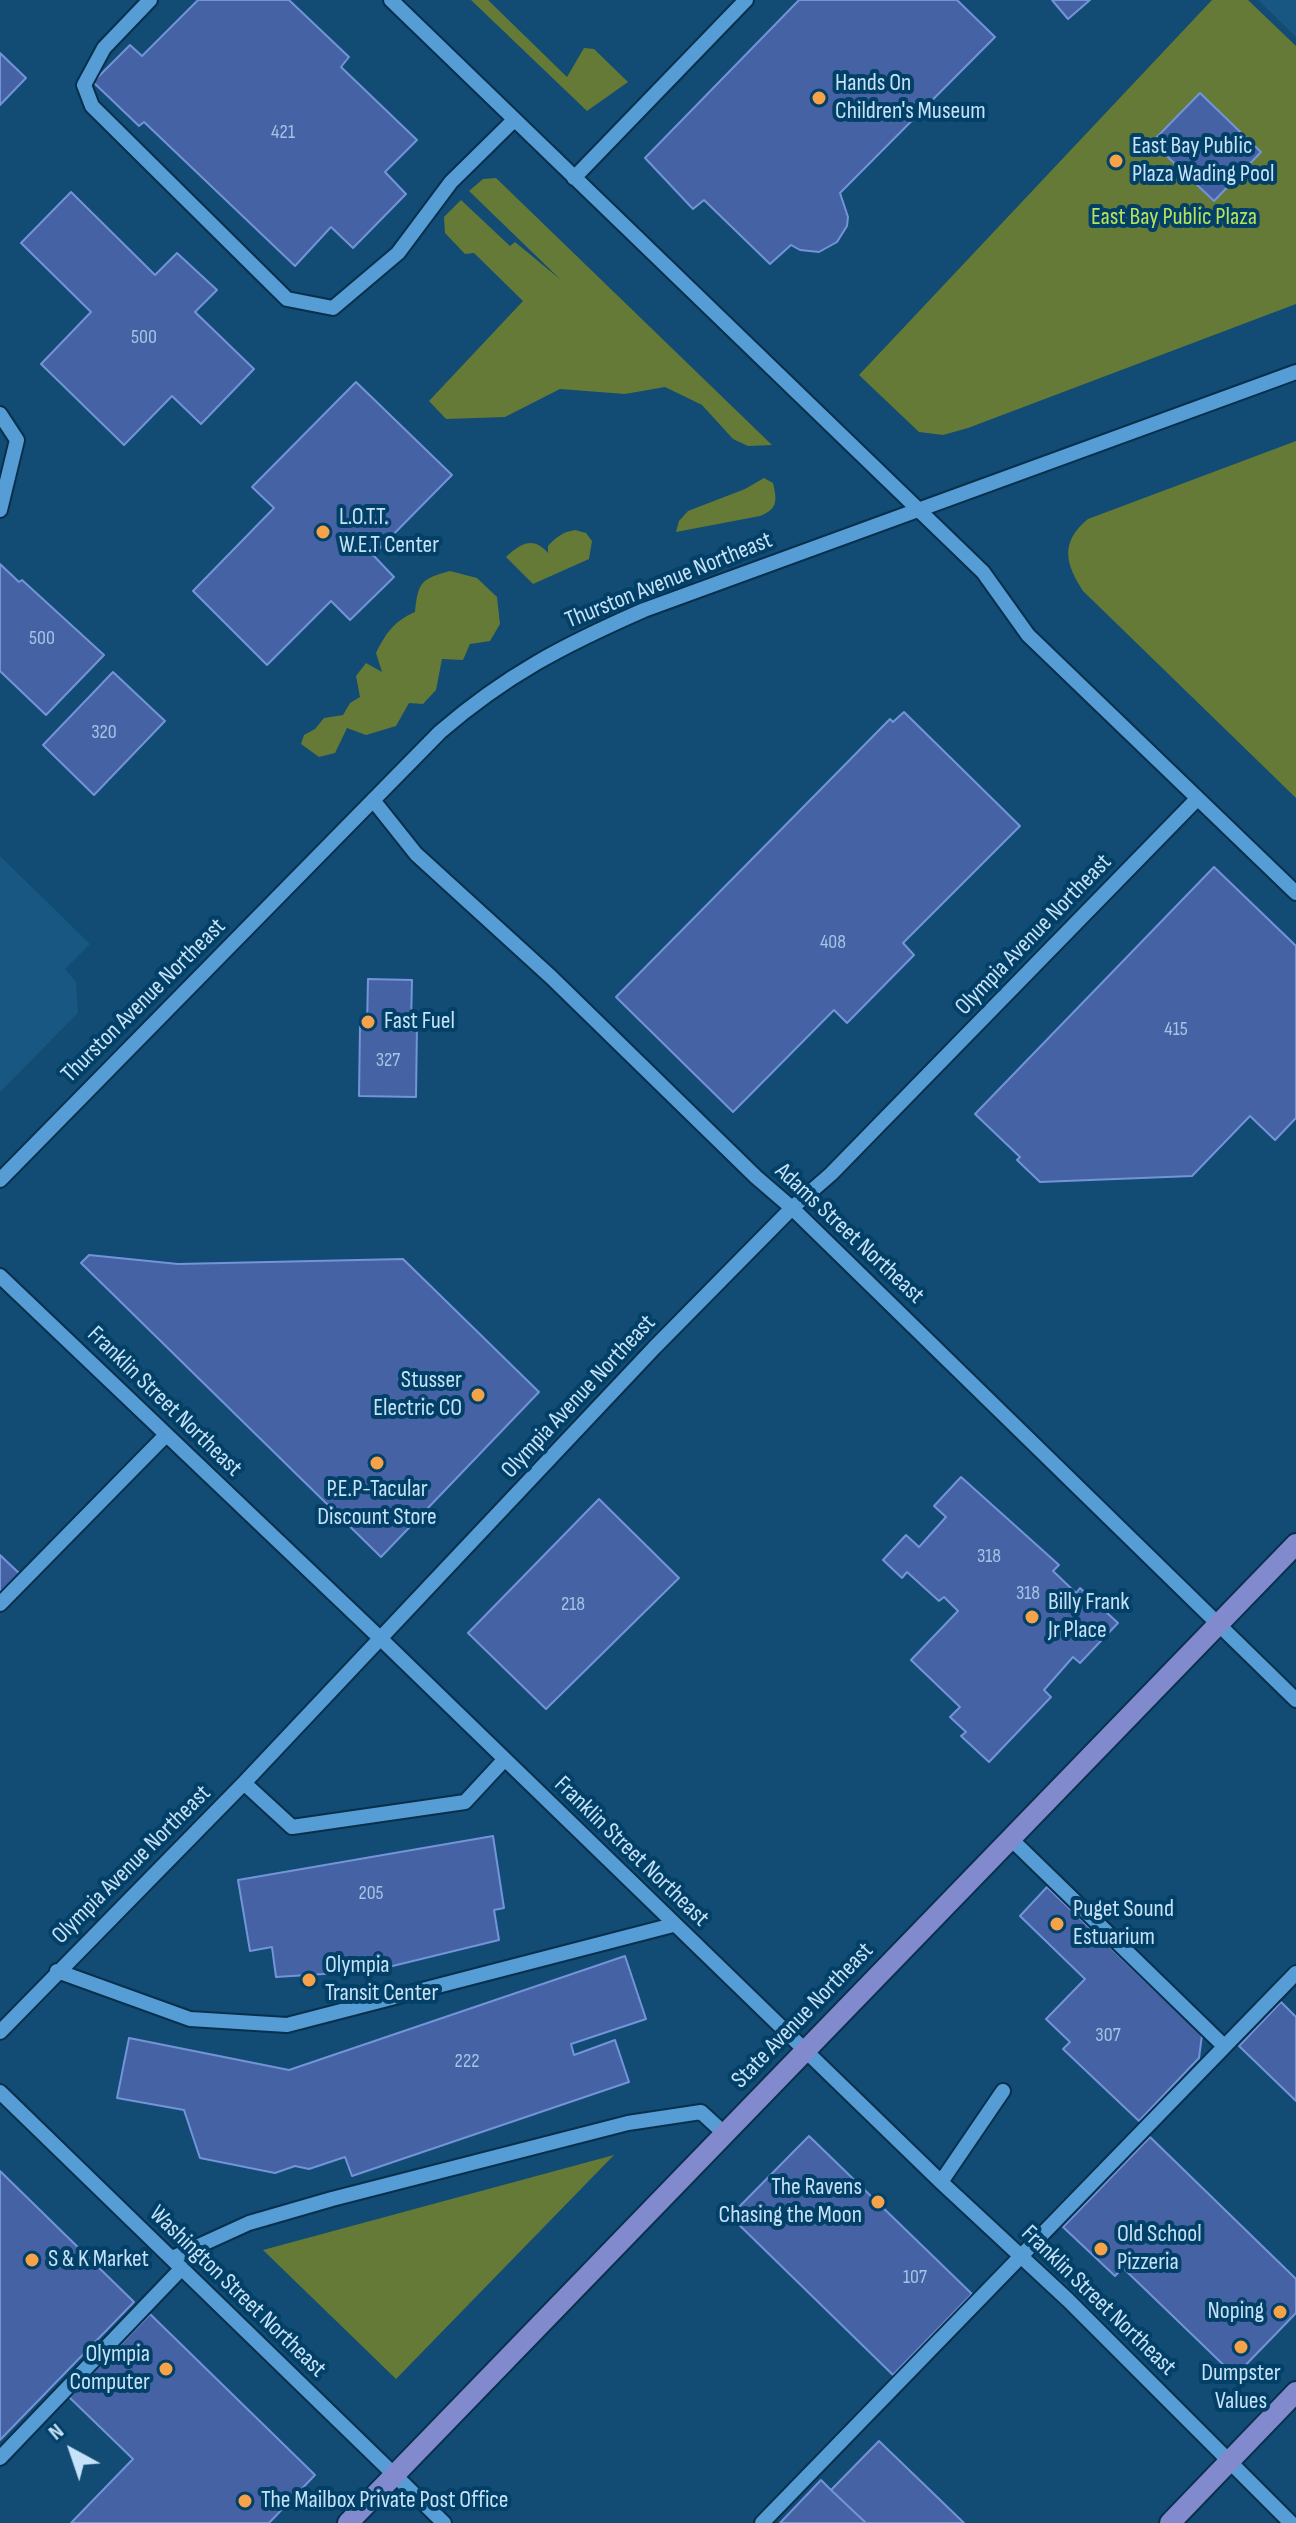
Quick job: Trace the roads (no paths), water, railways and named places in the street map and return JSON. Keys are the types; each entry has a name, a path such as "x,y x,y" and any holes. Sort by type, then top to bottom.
{"main road":[{"name":"State Avenue Northeast","path":"348,2523 1296,1544"},
{"path":"1170,2523 1296,2392"}],"street":[{"path":"150,0 104,48 84,85 92,106 287,299 333,308 398,253 451,182 514,120"},
{"path":"391,0 990,579 1028,635 1296,893"},
{"path":"574,178 746,0"},
{"name":"Thurston Avenue Northeast","path":"0,1180 440,732 519,671 567,644 644,610 1296,372"},
{"path":"0,414 17,440 0,510"},
{"name":"Olympia Avenue Northeast","path":"0,2032 244,1783 654,1348 792,1208 831,1174 1197,799"},
{"name":"Adams Street Northeast","path":"373,800 416,854 551,977 756,1177 792,1208 1296,1700"},
{"name":"Franklin Street Northeast","path":"0,1276 1020,2255 1291,2523"},
{"path":"0,1604 166,1435"},
{"path":"244,1783 292,1827 465,1802 504,1760"},
{"path":"1011,1839 1224,2046"},
{"path":"57,1971 190,2019 287,2025 673,1925"},
{"path":"762,2523 1296,1973"},
{"path":"941,2182 1003,2091"},
{"name":"Washington Street Northeast","path":"0,2092 444,2523"},
{"path":"0,2458 177,2263 249,2223 628,2123 701,2112 725,2134"}],"place":[{"name":"Hands On Children's Museum","path":"819,98"},
{"name":"East Bay Public Plaza Wading Pool","path":"1116,161"},
{"name":"L.O.T.T. W.E.T Center","path":"323,532"},
{"name":"Fast Fuel","path":"368,1022"},
{"name":"Stusser Electric CO","path":"478,1395"},
{"name":"P.E.P-Tacular Discount Store","path":"377,1463"},
{"name":"Billy Frank Jr Place","path":"1032,1617"},
{"name":"Puget Sound Estuarium","path":"1057,1924"},
{"name":"Olympia Transit Center","path":"309,1980"},
{"name":"The Ravens Chasing the Moon","path":"878,2202"},
{"name":"Old School Pizzeria","path":"1101,2249"},
{"name":"S & K Market","path":"32,2260"},
{"name":"Noping","path":"1280,2312"},
{"name":"Dumpster Values","path":"1241,2347"},
{"name":"Olympia Computer","path":"166,2369"},
{"name":"The Mailbox Private Post Office","path":"245,2501"}],"park label":[{"name":"East Bay Public Plaza","path":"1174,218"}]}
